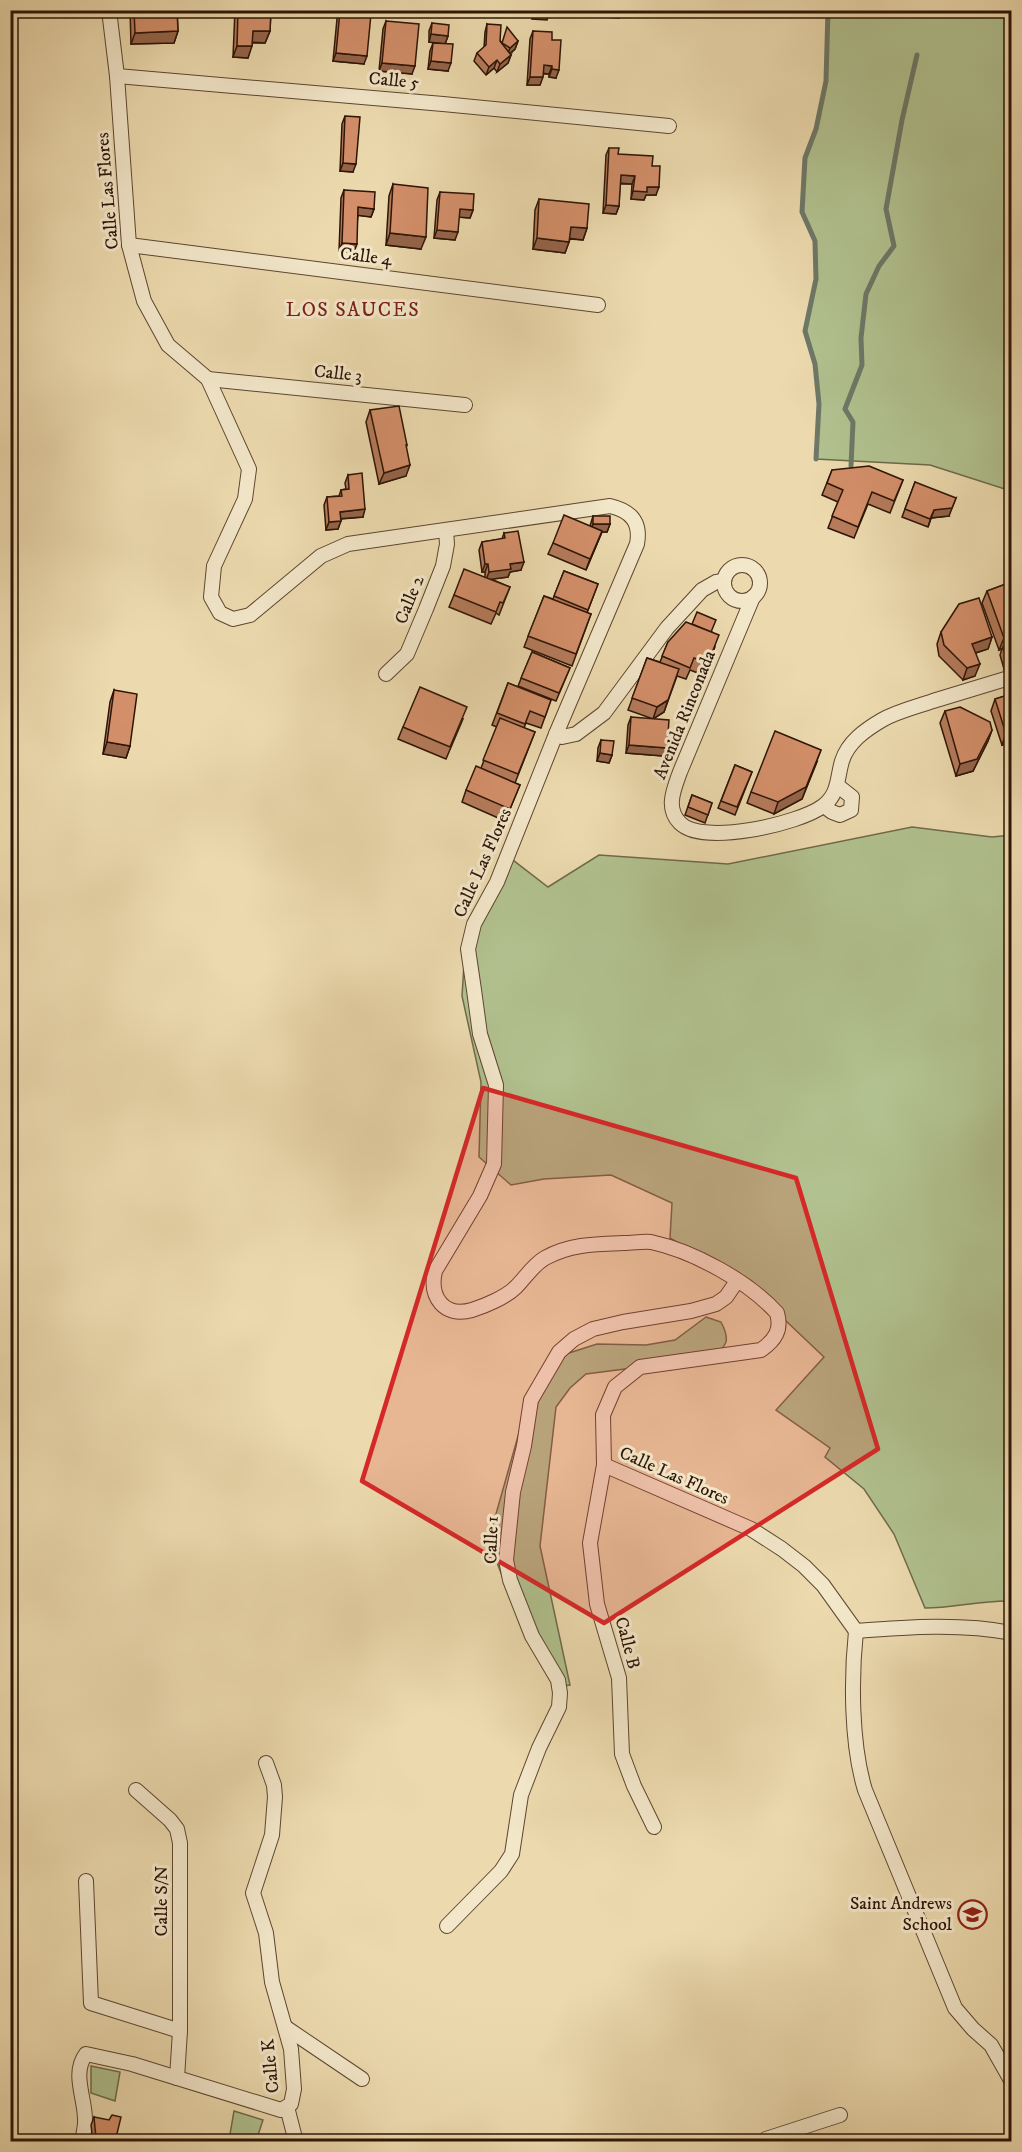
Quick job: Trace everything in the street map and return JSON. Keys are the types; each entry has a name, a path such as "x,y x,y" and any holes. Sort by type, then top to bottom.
{"street":[{"name":"Calle Las Flores","path":"109,10 117,76 129,245 144,301 168,345 208,379 249,469 245,499 214,566 211,597 219,613 233,619 250,615 321,556 348,544 610,506 623,509 636,520 639,529 637,544 496,882 474,924 468,949 480,1034 496,1085 494,1164 480,1196 435,1271 433,1285 435,1296 440,1304 453,1311 469,1311 514,1289 543,1259 566,1248 597,1243 650,1242 718,1268 737,1281 777,1313 779,1328 772,1342 761,1350 640,1367 626,1377 615,1387 603,1415 604,1465 751,1529 782,1549 804,1566 823,1586 856,1631"},
{"name":"Calle 5","path":"117,76 669,126"},
{"name":"Calle 4","path":"129,245 598,305"},
{"name":"Calle 3","path":"208,379 465,405"},
{"name":"Calle 2","path":"386,674 407,654 426,609 443,566 447,544 446,531"},
{"name":"Avenida Rinconada","path":"556,734 562,737 576,734 604,713 667,628 702,590 716,582 729,591 748,600 758,593 761,581 756,570 739,565 729,570 729,591"},
{"path":"729,591 745,614"},
{"name":"Avenida Rinconada","path":"753,597 674,788 671,799 674,813 682,825 688,829 713,833 763,828 796,819 824,806"},
{"path":"838,786 852,797 851,810 840,815 824,806 838,786 842,761 850,745 870,728 905,710 1011,677"},
{"name":"Calle 1","path":"447,1926 501,1872 512,1854 521,1795 539,1748 559,1707 558,1680 532,1636 510,1580 506,1560 513,1492 524,1446 531,1400 559,1352 574,1339 592,1329 692,1311 716,1304 726,1297 737,1281"},
{"name":"Calle B","path":"604,1465 590,1543 597,1604 618,1678 622,1754 634,1786 654,1827"},
{"path":"1011,1633 996,1630 911,1626 856,1631 853,1662 856,1748 866,1790 955,2008 991,2045 1011,2082"},
{"name":"Calle K","path":"82,2142 85,2121 80,2084 80,2063 86,2054 132,2064 281,2110 291,2104 294,2089 291,2049 272,1982 266,1933 253,1893 272,1835 274,1785 266,1763"},
{"name":"Calle S/N","path":"136,1790 170,1820 177,1829 180,1843 180,2031 177,2078"},
{"path":"86,1881 91,2003 180,2031"},
{"path":"285,2027 362,2079"},
{"path":"286,2107 296,2142"},
{"path":"766,2142 766,2139 840,2115"}],"highlighted area":[{"path":"483,1088 796,1178 878,1449 604,1623 362,1481"}],"green space":[{"path":"828,11 1011,11 1011,491 930,465 816,459 819,404 815,364 805,331 816,279 815,241 802,212 805,158 816,129 826,81"},
{"path":"912,827 992,837 1011,835 1011,1601 925,1608 894,1534 864,1489 825,1457 830,1448 776,1410 824,1357 747,1284 670,1238 672,1203 611,1175 544,1179 511,1185 479,1157 481,1082 462,996 466,933 505,854 548,887 599,855 728,864"},
{"path":"706,1317 721,1322 726,1334 726,1343 711,1358 586,1374 570,1388 556,1407 540,1546 570,1685 555,1687 526,1638 496,1560 492,1528 530,1394 546,1369 569,1353 597,1344 646,1345 675,1340"},
{"path":"91,2066 120,2072 115,2101 91,2093"},
{"path":"234,2111 263,2120 256,2141 229,2140"}],"building":[{"path":"134,10 177,10 178,31 135,33"},
{"path":"238,10 271,10 270,31 253,31 252,46 237,46"},
{"path":"340,11 371,14 367,56 336,53"},
{"path":"386,21 419,24 415,66 382,63"},
{"path":"432,23 449,25 448,36 431,34"},
{"path":"487,24 501,25 500,41 511,55 500,64 497,60 489,67 477,53 486,45"},
{"path":"507,27 518,41 510,48 502,43"},
{"path":"533,31 552,32 552,40 561,40 559,70 544,65 543,77 530,77"},
{"path":"433,43 453,44 451,63 431,61"},
{"path":"345,116 360,117 356,164 343,163"},
{"path":"609,148 619,148 618,154 653,156 652,166 660,166 659,187 647,187 647,192 633,191 635,176 621,175 619,206 606,205"},
{"path":"393,184 428,188 426,237 390,233"},
{"path":"344,190 375,192 374,209 358,207 357,244 342,243"},
{"path":"440,192 474,194 473,210 460,209 458,232 437,230"},
{"path":"539,199 589,204 587,228 571,227 569,242 537,238"},
{"path":"399,406 410,465 384,473 370,410"},
{"path":"869,466 903,480 894,501 872,492 858,527 832,516 843,490 827,483 832,470"},
{"path":"362,473 365,509 340,512 341,521 329,522 327,497 342,496 341,490 349,489 348,475"},
{"path":"915,482 956,498 952,508 934,510 930,519 905,509"},
{"path":"564,515 602,531 590,559 553,543"},
{"path":"593,516 610,516 610,524 593,524"},
{"path":"518,531 524,562 510,564 511,569 489,572 488,564 485,564 482,542 505,538 504,533"},
{"path":"464,569 510,587 496,612 454,595"},
{"path":"564,571 598,584 588,610 554,596"},
{"path":"1011,582 1011,635 1004,638 987,591"},
{"path":"544,596 591,614 576,654 528,636"},
{"path":"979,598 992,637 972,644 980,664 967,668 944,645 941,632 959,604"},
{"path":"697,612 716,620 711,632 692,624"},
{"path":"686,622 719,635 708,663 694,658 690,668 662,656 668,642"},
{"path":"1011,645 1011,660 1007,661 1003,647"},
{"path":"532,652 570,668 559,693 521,678"},
{"path":"647,658 679,669 668,700 657,707 632,698"},
{"path":"508,683 551,700 545,717 530,711 525,724 497,713"},
{"path":"420,687 467,707 450,747 403,727"},
{"path":"114,690 137,694 130,746 107,742"},
{"path":"1011,694 1011,732 1006,734 995,699"},
{"path":"960,707 990,722 992,730 977,759 960,764 945,711"},
{"path":"631,717 669,720 667,748 629,745"},
{"path":"500,718 535,732 518,774 483,760"},
{"path":"775,731 821,750 806,787 778,802 751,792"},
{"path":"601,740 614,741 612,755 600,753"},
{"path":"735,765 752,772 737,807 721,801"},
{"path":"476,766 520,785 510,809 466,790"},
{"path":"692,795 712,803 708,815 688,807"},
{"path":"112,2115 121,2117 115,2142 96,2138 94,2117 109,2120"}],"waterway":[{"path":"816,459 819,404 815,364 805,331 816,279 815,241 802,212 805,158 816,129 826,81 828,10"},
{"path":"851,466 853,422 845,409 862,365 861,338 866,294 879,266 894,246 886,209 902,120 917,55"}],"place":[{"name":"Saint Andrews School","path":"973,1914"}],"district":[{"name":"LOS SAUCES","path":"353,310"}]}
